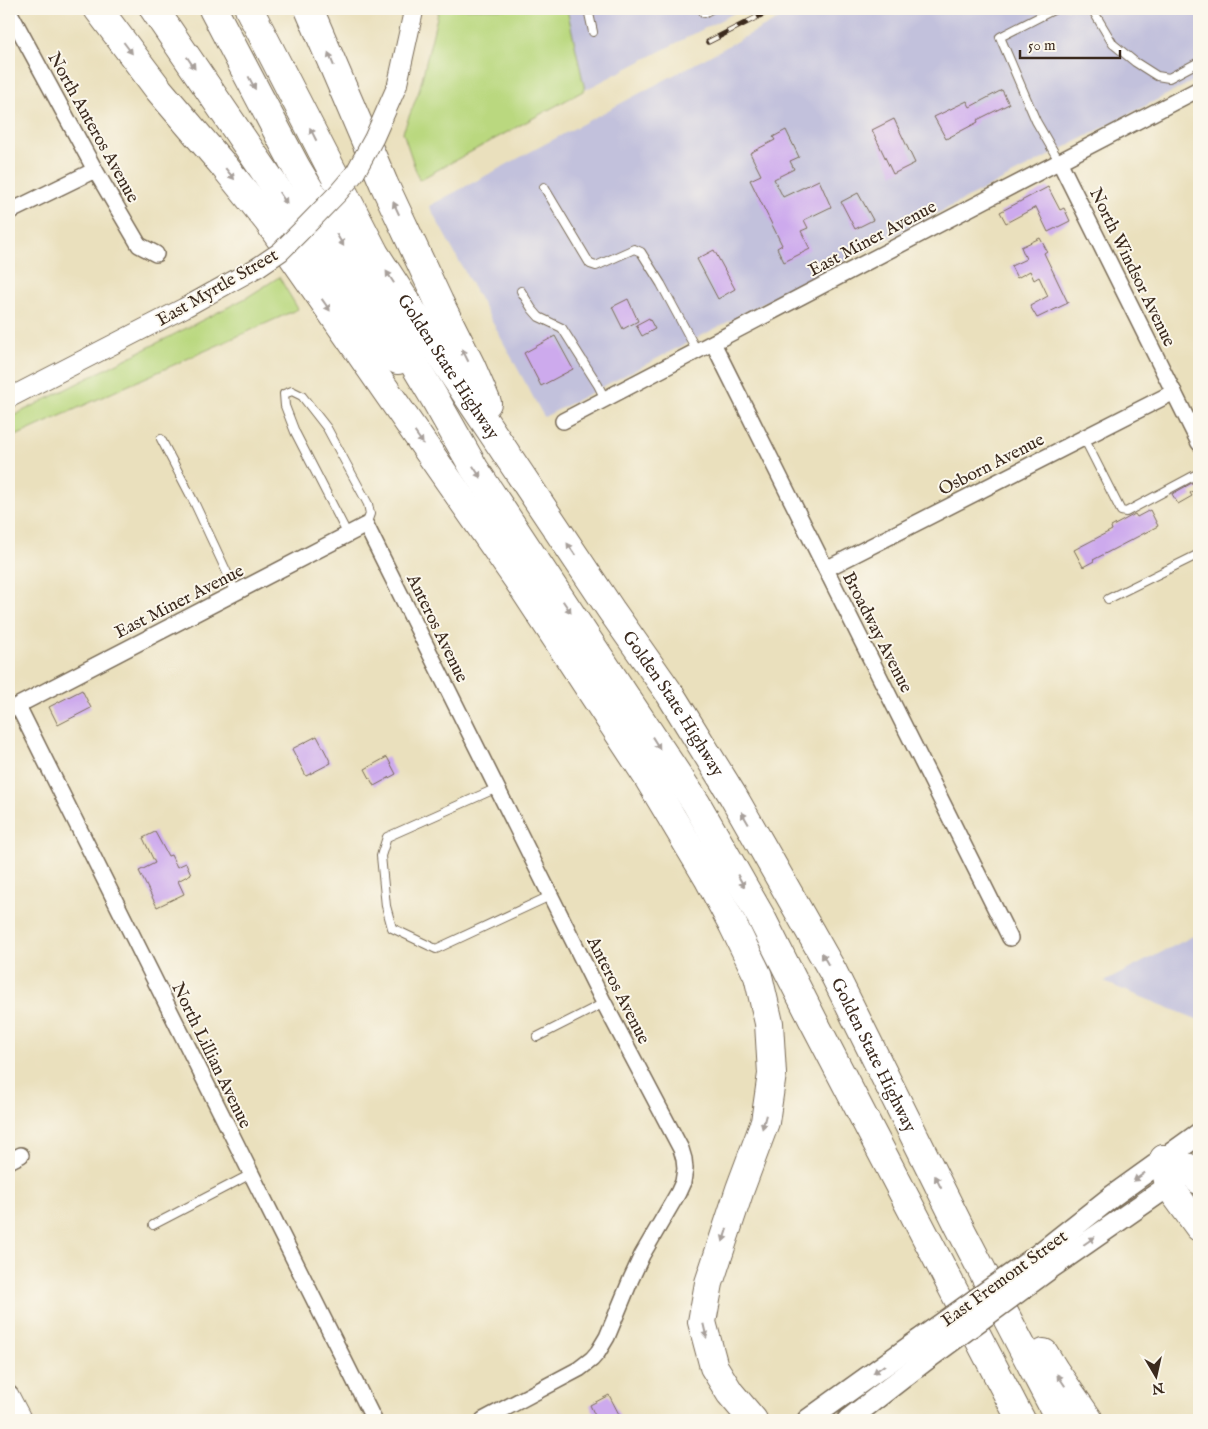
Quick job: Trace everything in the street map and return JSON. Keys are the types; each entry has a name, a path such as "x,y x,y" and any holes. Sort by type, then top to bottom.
{"highway":[{"path":"98,9 159,90 268,221 518,580 647,776 708,878 758,976 769,1023 772,1074 765,1122 740,1189 710,1283 702,1322 714,1367 730,1393 753,1420"},
{"path":"154,9 375,335 435,399"},
{"name":"Golden State Highway","path":"213,9 296,167 435,399 474,468 696,803 761,917 1021,1420"},
{"name":"Golden State Highway","path":"249,9 375,254 513,464 670,694 733,796 833,972 960,1226 1060,1420"},
{"path":"310,9 384,184 471,366 513,464"},
{"path":"1164,1159 1197,1171"},
{"path":"1164,1159 1169,1186 1199,1227"},
{"path":"960,1226 991,1257 1054,1371 1089,1420"},
{"path":"971,1322 969,1348 1000,1420"}],"main road":[{"name":"East Fremont Street","path":"1043,1263 1114,1195 1199,1134"},
{"name":"East Fremont Street","path":"808,1420 923,1350 1043,1263 1197,1171"},
{"name":"East Fremont Street","path":"848,1420 923,1350"}],"street":[{"name":"East Myrtle Street","path":"9,398 184,308 258,268 280,252 355,173 374,138 397,86 414,9"},
{"name":"North Anteros Avenue","path":"9,10 95,170 139,245 156,254"},
{"name":"East Miner Avenue","path":"563,421 1199,89"},
{"name":"North Windsor Avenue","path":"1059,162 1199,443"},
{"path":"9,212 95,170"},
{"name":"Broadway Avenue","path":"713,343 1010,938"},
{"name":"Osborn Avenue","path":"826,569 1174,392"},
{"name":"East Miner Avenue","path":"13,708 366,525"},
{"name":"Anteros Avenue","path":"366,525 604,1003 681,1148 684,1159 683,1182 642,1255 630,1279 607,1338 598,1352 579,1369 483,1420"},
{"name":"North Lillian Avenue","path":"13,708 251,1174 374,1420"},
{"path":"9,1395 22,1420"}],"lane":[{"path":"588,9 593,32"},
{"path":"702,9 704,13 711,9"},
{"path":"1056,9 1000,37 1036,121 1059,162"},
{"path":"1092,9 1113,44 1135,62 1158,76 1168,78 1199,62"},
{"path":"544,187 590,264 596,266 634,249 640,252 661,284 697,351"},
{"path":"521,291 532,310 539,317 562,328 605,399"},
{"path":"348,535 295,432 285,406 284,394 292,391 302,396 327,428 368,504 370,514 366,525"},
{"path":"1084,438 1123,512 1199,473"},
{"path":"161,439 196,504 236,592"},
{"path":"1108,599 1199,554"},
{"path":"497,788 387,837 381,856 386,906 392,928 436,949 550,896"},
{"path":"537,1037 604,1003"},
{"path":"153,1224 251,1174"}],"shaded area":[{"path":"567,9 742,9 585,90"},
{"path":"797,9 1199,9 1199,78 544,417 429,206"},
{"path":"1199,933 1199,1020 1104,982"}],"green space":[{"path":"439,9 567,9 585,90 419,180 403,132 419,91"},
{"path":"279,277 298,309 9,439 9,418 246,298"}],"building":[{"path":"1002,90 1009,104 977,120 978,122 946,139 934,117 967,101 970,107"},
{"path":"894,119 915,163 893,174 872,130"},
{"path":"786,130 799,157 790,161 794,169 774,179 783,197 819,180 831,207 804,220 808,228 801,231 810,249 784,262 777,248 782,245 750,180 761,175 750,153 775,140 773,137"},
{"path":"1048,187 1060,210 1064,208 1070,221 1048,232 1036,207 1006,223 1000,212"},
{"path":"858,193 873,220 855,229 841,202"},
{"path":"1040,238 1047,251 1044,253 1068,303 1037,318 1030,306 1048,296 1039,277 1034,280 1030,271 1017,278 1011,266 1026,259 1021,247"},
{"path":"714,250 735,289 718,299 697,259"},
{"path":"628,299 638,321 623,329 612,307"},
{"path":"649,318 655,329 642,336 636,325"},
{"path":"555,336 573,369 541,386 524,353"},
{"path":"1199,479 1199,488 1190,493 1192,496 1178,504 1172,494"},
{"path":"1150,510 1158,526 1083,567 1074,550 1112,530 1111,527 1135,514 1137,517"},
{"path":"82,690 91,708 58,725 49,707"},
{"path":"317,736 331,763 306,776 292,749"},
{"path":"387,757 396,774 374,786 365,769"},
{"path":"155,832 168,856 171,855 177,867 186,863 191,874 178,881 184,894 157,907 139,871 155,863 143,838"},
{"path":"609,1395 622,1420 597,1420 590,1405"}],"railway":[{"path":"708,42 773,9"}]}
